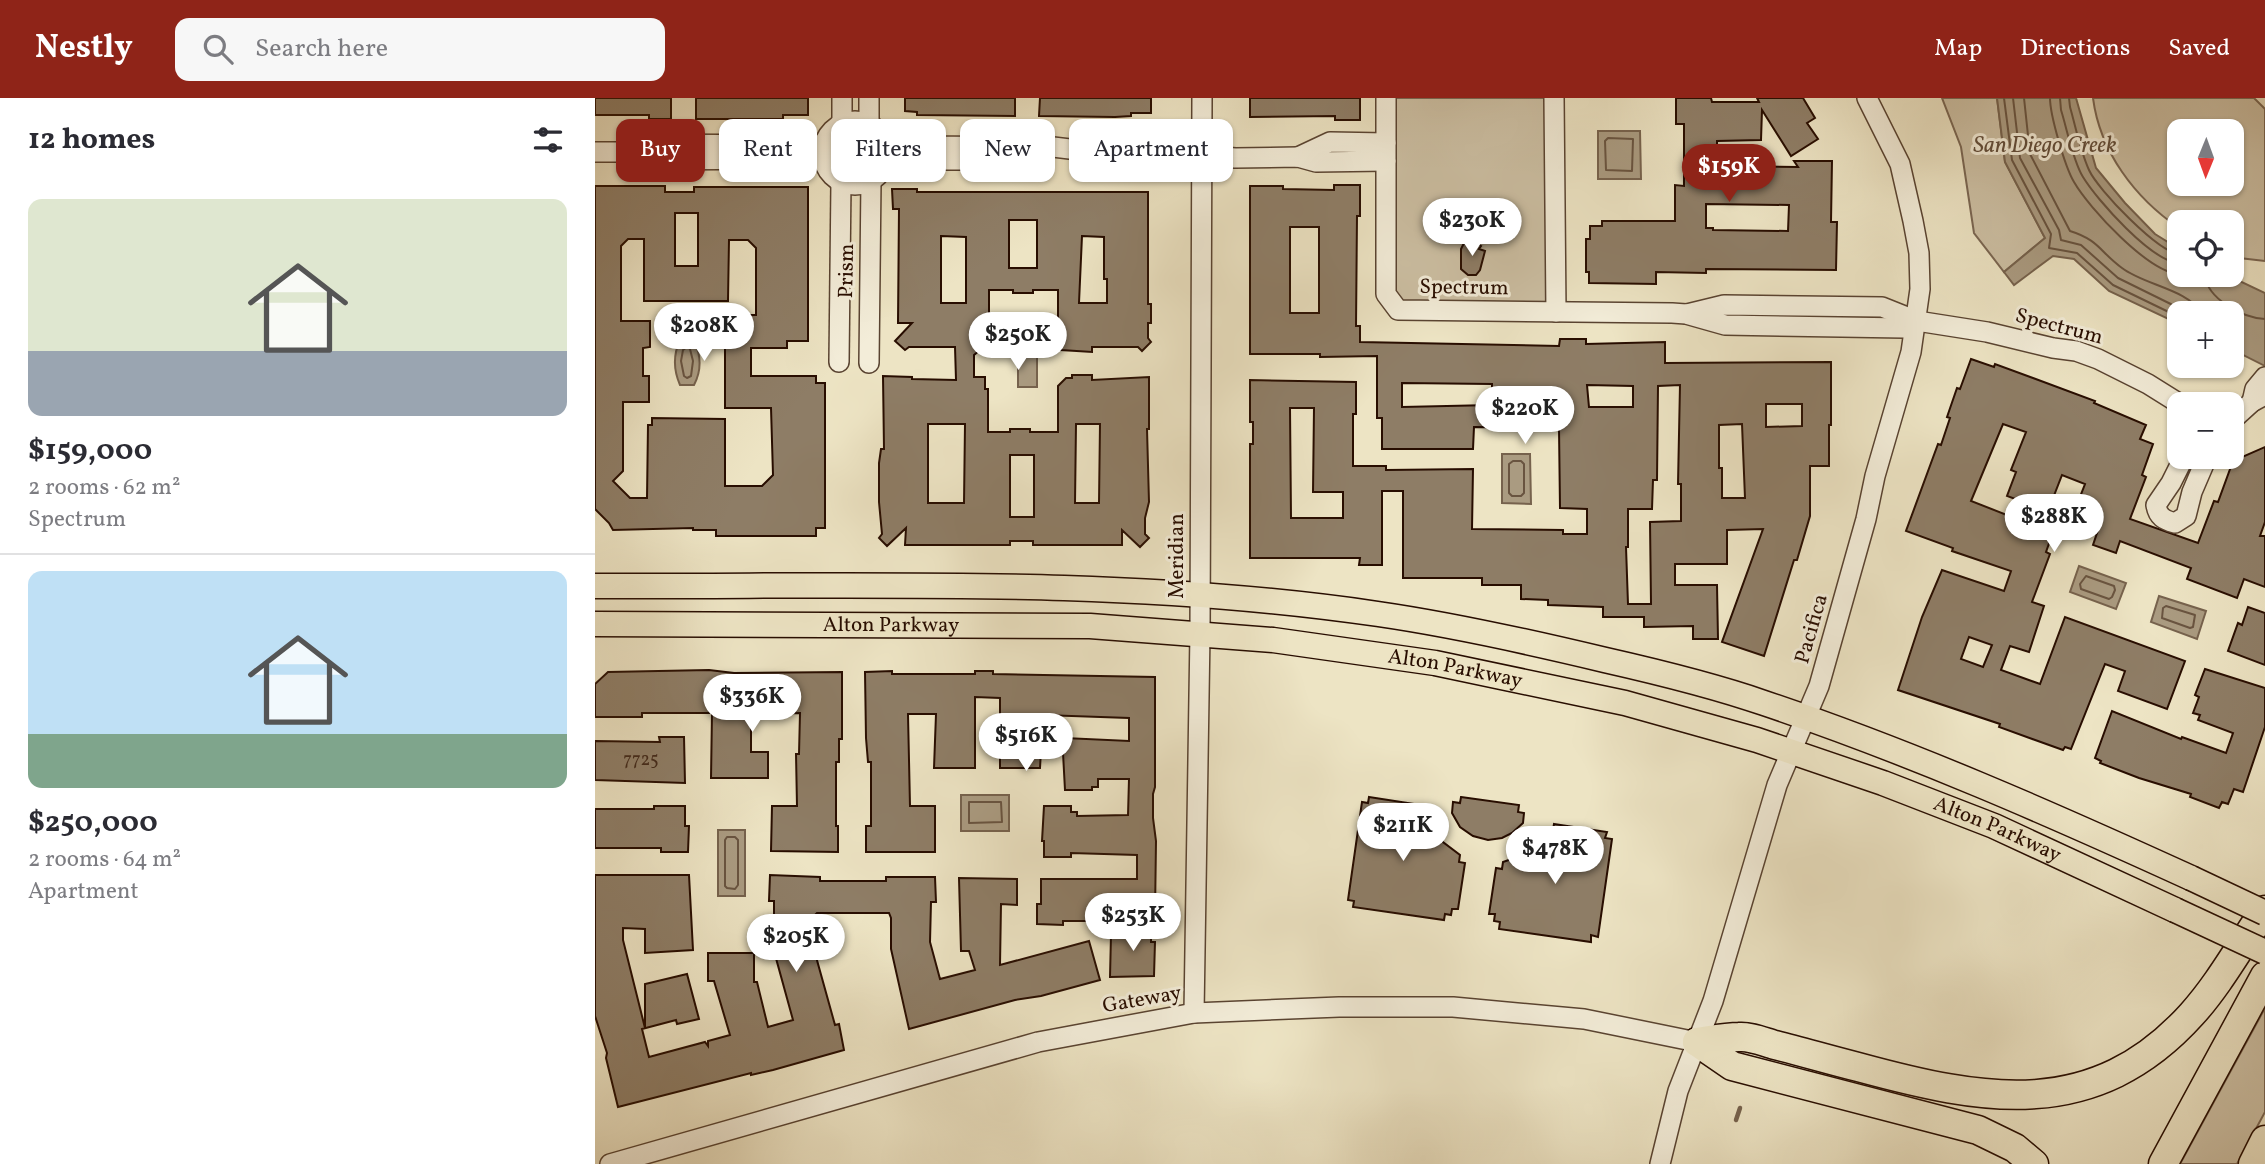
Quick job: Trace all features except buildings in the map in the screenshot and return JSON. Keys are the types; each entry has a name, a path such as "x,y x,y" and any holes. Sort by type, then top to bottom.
{"highway":[{"path":"1697,1042 1741,1036 1888,1075 1992,1095 2030,1096 2075,1088 2117,1072 2167,1041 2194,1012 2265,911"},
{"path":"2164,1164 2265,976"},
{"path":"1697,1042 1732,1066 1978,1130 2015,1148 2034,1164"},
{"path":"2253,1164 2265,1140"}],"main road":[{"name":"Alton Parkway","path":"595,586 1067,588 1200,595 1379,614 1509,638 1691,681 1807,718 1965,778 2265,911"},
{"name":"Alton Parkway","path":"595,624 1030,625 1200,633 1319,645 1493,673 1655,710 1750,737 1884,783 1994,826 2265,952"}],"street":[{"path":"842,98 842,119"},
{"path":"869,98 873,119"},
{"name":"Meridian","path":"1202,98 1202,119"},
{"name":"Spectrum","path":"1386,98 1386,294 1398,310 1686,314 1724,305 1882,307 1917,321 1987,332 2076,351 2098,359 2167,396"},
{"path":"1554,98 1556,312"},
{"name":"Pacifica","path":"1660,1164 1678,1091 1713,1001 1777,785 1819,686 1911,352 1920,289 1919,253 1900,164 1867,98"},
{"path":"831,133 824,152 827,170 831,173"},
{"path":"1233,158 1299,157 1329,142 1386,152"},
{"path":"595,152 619,152 635,144 824,152"},
{"path":"946,146 1069,149"},
{"path":"946,160 1053,160 1069,157"},
{"path":"841,182 863,182"},
{"name":"Prism","path":"839,362 841,182"},
{"name":"Prism","path":"869,362 876,182"},
{"name":"Meridian","path":"1194,1013 1200,633 1202,182"},
{"path":"2244,407 2259,391"},
{"path":"2178,469 2156,505 2157,513 2162,519 2175,523 2186,516 2189,510 2192,492 2202,469"},
{"name":"Gateway","path":"610,1164 1038,1042 1194,1013 1323,1007 1453,1007 1584,1019 1697,1042"}],"shaded area":[{"path":"1386,98 1554,98 1556,312 1398,310 1386,294"},
{"path":"1942,98 1997,98 2005,162 2045,238 2004,272 1974,233 1961,147"},
{"path":"2093,98 2254,98 2265,109 2265,261 2244,259 2244,210 2167,210 2167,219 2134,188 2103,137"},
{"path":"2265,1008 2265,1112 2237,1164 2180,1164"}],"water":[{"name":"San Diego Creek","path":"1997,98 2076,98 2096,168 2125,203 2155,234 2167,242 2167,287 2244,287 2244,283 2265,293 2265,366 2244,356 2244,301 2167,301 2167,318 2109,291 2074,259 2053,256 2014,285 2004,272 2045,238 2005,162"},
{"path":"1598,131 1640,131 1641,179 1598,179"},
{"path":"1018,336 1037,336 1037,387 1018,387"},
{"path":"680,340 694,340 696,346 699,368 694,385 680,385 678,379 675,362"},
{"path":"1502,454 1530,454 1531,504 1502,503"},
{"path":"2079,566 2126,583 2116,609 2070,592"},
{"path":"2159,596 2206,611 2197,639 2151,622"},
{"path":"961,795 1009,795 1009,831 961,831"},
{"path":"718,830 745,830 745,896 718,896"}],"waterway":[{"path":"1736,1120 1740,1108"}]}
